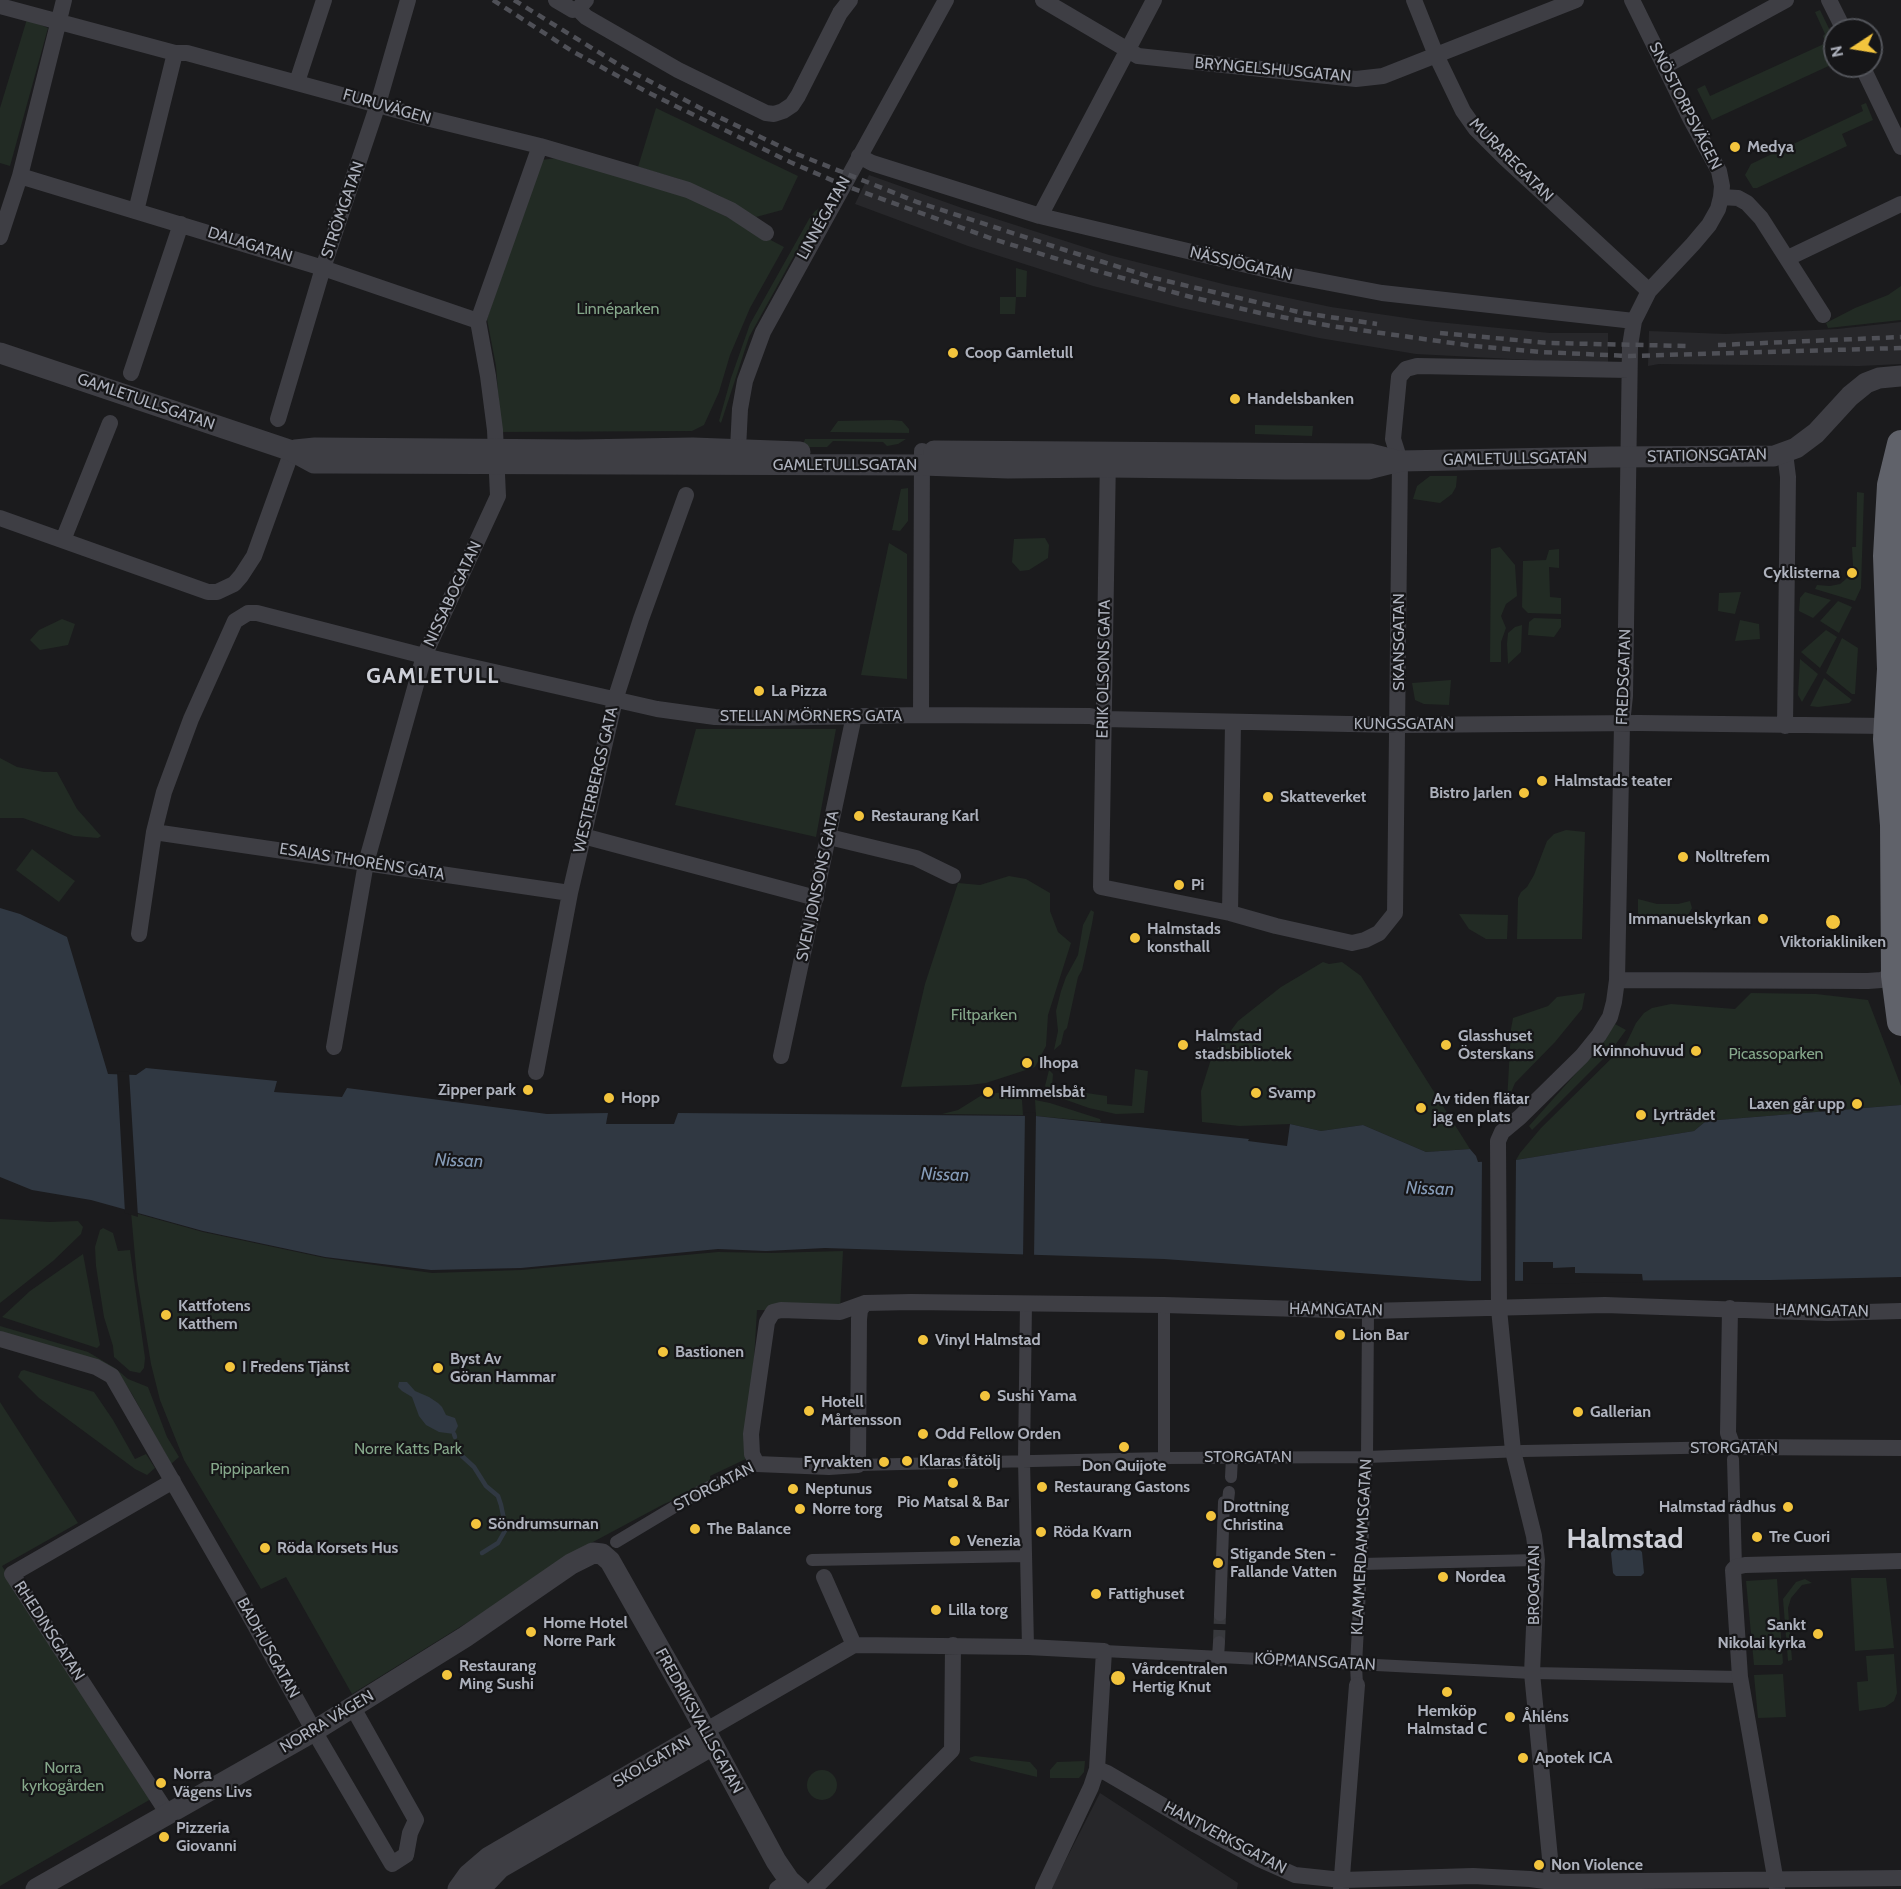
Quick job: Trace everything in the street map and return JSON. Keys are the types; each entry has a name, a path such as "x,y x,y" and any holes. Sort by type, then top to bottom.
{"highway":[{"path":"1894,825 1900,763 1899,727 1891,669 1887,556 1891,485 1901,444"},
{"path":"1891,669 1887,726 1894,825 1899,992"}],"street":[{"path":"0,237 20,176 64,0"},
{"path":"297,82 324,0"},
{"name":"STRÖMGATAN","path":"278,419 323,268 378,104 408,0"},
{"path":"556,0 568,8 582,4 586,17 678,70 766,113 774,114 792,105 840,13 850,0"},
{"name":"LINNÉGATAN","path":"738,449 740,409 745,381 763,332 946,0"},
{"name":"BRYNGELSHUSGATAN","path":"1043,0 1138,56 1356,79 1383,76 1576,0"},
{"path":"1040,216 1154,0"},
{"name":"MURAREGATAN","path":"1414,0 1436,55 1463,111 1475,129 1649,291"},
{"name":"SNÖSTORPSVÄGEN","path":"1632,0 1690,120 1719,171 1722,186 1721,197"},
{"path":"1665,66 1786,0"},
{"path":"1829,0 1838,18"},
{"name":"FURUVÄGEN","path":"0,6 540,146 688,190 731,210 766,233"},
{"path":"136,211 175,53"},
{"path":"1868,78 1901,147"},
{"name":"NISSABOGATAN","path":"334,1047 366,862 424,656 498,496 497,457 488,376 478,321 540,146"},
{"name":"NÄSSJÖGATAN","path":"859,156 872,163 1040,216 1293,276 1382,294 1634,321"},
{"name":"DALAGATAN","path":"20,176 323,268 478,321"},
{"path":"1721,197 1738,198 1755,211 1788,258 1823,315"},
{"name":"FREDSGATAN","path":"1499,1151 1502,1132 1582,1056 1610,1017 1617,980 1622,724 1625,696 1630,346 1634,321 1649,291 1709,225 1718,209 1721,197"},
{"path":"1788,258 1901,204"},
{"path":"131,373 181,224"},
{"name":"GAMLETULLSGATAN","path":"0,353 292,450 315,448 497,457 1108,459 1370,454 1400,461 1629,457"},
{"name":"SKANSGATAN","path":"1230,913 1352,943 1379,933 1395,913 1400,461 1393,439 1397,383 1402,373 1406,369 1417,366 1629,370"},
{"name":"STATIONSGATAN","path":"1629,457 1752,457 1785,453 1816,433 1855,392 1871,380 1901,376"},
{"path":"63,540 110,423"},
{"name":"GAMLETULLSGATAN","path":"497,457 738,449 922,458"},
{"path":"0,518 208,592 224,590 241,576 254,556 292,450"},
{"path":"1785,453 1788,477 1785,726"},
{"path":"921,715 922,458"},
{"name":"ERIK OLSONS GATA","path":"1108,459 1101,886 1230,913"},
{"name":"WESTERBERGS GATA","path":"536,1072 570,893 615,700 641,619 686,495"},
{"name":"STELLAN MÖRNERS GATA","path":"154,832 164,792 191,719 235,621 244,614 257,613 424,656 657,709 715,717 758,718 921,715"},
{"name":"KUNGSGATAN","path":"921,715 1090,716 1103,719 1233,723 1398,725 1887,726"},
{"name":"SVEN JONSONS GATA","path":"781,1056 854,716"},
{"path":"1230,913 1233,723"},
{"path":"139,934 154,832"},
{"name":"ESAIAS THORÉNS GATA","path":"154,832 570,893"},
{"path":"583,836 816,898"},
{"path":"829,837 916,858 953,876"},
{"path":"1617,980 1868,981 1899,992"},
{"name":"BROGATAN","path":"1499,1151 1499,1308 1513,1451 1534,1536 1537,1560 1532,1673 1553,1885"},
{"path":"1026,1302 1024,1460 1028,1647"},
{"name":"HAMNGATAN","path":"757,1464 752,1454 751,1434 767,1322 773,1312 781,1310 840,1311 865,1303 1026,1302 1368,1311 1605,1305 1828,1312 1901,1311"},
{"path":"858,1466 859,1319 865,1303"},
{"path":"1164,1305 1164,1458"},
{"path":"1730,1308 1728,1433 1733,1453 1736,1567"},
{"name":"KLAMMERDAMMSGATAN","path":"1341,1885 1357,1685 1356,1665 1367,1457 1368,1311"},
{"name":"BADHUSGATAN","path":"0,1339 96,1367 112,1376 392,1864 406,1855 410,1833 416,1820 352,1706"},
{"name":"STORGATAN","path":"613,1551 701,1491 757,1464 830,1467 1024,1460 1367,1457 1513,1451 1733,1453 1901,1448"},
{"path":"1230,1477 1232,1457"},
{"name":"RHEDINSGATAN","path":"168,1814 12,1574 173,1481"},
{"path":"1220,1615 1224,1502 1228,1501 1229,1492"},
{"name":"NORRA VÄGEN","path":"36,1889 314,1731 465,1637 571,1564 593,1553 602,1554 613,1551"},
{"name":"FREDRIKSVALLSGATAN","path":"613,1551 788,1886"},
{"path":"854,1645 824,1577 810,1557 1026,1556"},
{"path":"1361,1564 1537,1560"},
{"path":"1776,1883 1740,1677 1732,1570 1745,1565 1901,1561"},
{"path":"1218,1658 1219,1642"},
{"name":"SKOLGATAN","path":"480,1889 500,1868 854,1645"},
{"name":"KÖPMANSGATAN","path":"854,1645 1028,1647 1532,1673 1740,1677"},
{"path":"814,1889 952,1750 953,1645"},
{"path":"1043,1889 1091,1787 1097,1769 1104,1651"},
{"name":"SKOLGATAN","path":"458,1889 468,1875 489,1857 709,1738"},
{"name":"HANTVERKSGATAN","path":"1097,1769 1259,1859 1295,1875 1341,1885 1473,1876 1530,1879 1553,1885 1776,1883 1901,1878"}],"shaded area":[{"path":"869,175 962,208 1109,255 1227,285 1331,307 1427,321 1550,333 1608,333 1608,364 1416,354 1319,338 1093,286 968,246 855,204"},
{"path":"1901,322 1901,364 1859,366 1659,364 1648,366 1649,331 1725,334 1837,329"},
{"path":"1100,1793 1238,1883 1237,1889 1051,1889"}],"green space":[{"path":"1820,10 1824,18 1823,30 1815,12"},
{"path":"27,19 48,28 10,166 0,163 0,108"},
{"path":"1823,44 1823,69 1712,120 1697,89 1705,85 1710,96"},
{"path":"1866,103 1873,120 1842,134 1847,146 1753,188 1745,175 1751,164 1863,111 1861,105"},
{"path":"656,108 798,176 782,210 756,217 720,196 676,178 638,167"},
{"name":"Linnéparken","path":"557,158 685,195 784,247 750,308 730,355 719,392 704,425 692,431 501,432 496,366 487,319 541,160"},
{"path":"821,207 749,337 721,423 719,421 731,378 750,324 809,219"},
{"path":"1016,268 1027,271 1026,297 1016,297"},
{"path":"1901,286 1901,320 1828,328 1826,323 1888,295"},
{"path":"1000,297 1016,297 1015,314 1000,314"},
{"path":"838,421 902,421 909,429 909,433 830,432"},
{"path":"1255,425 1313,426 1312,436 1255,434"},
{"path":"805,439 906,439 898,444 887,446 883,442 833,441 827,447 802,447"},
{"path":"1430,476 1457,476 1456,487 1452,494 1440,503 1413,499 1417,486"},
{"path":"908,488 908,521 900,531 892,530 901,489"},
{"path":"1857,492 1864,493 1861,588 1855,601 1815,589 1817,585 1840,584 1851,571 1852,547 1856,547"},
{"path":"1045,538 1049,545 1048,558 1029,570 1020,571 1012,562 1014,539"},
{"path":"889,543 907,554 907,679 861,675"},
{"path":"1500,547 1515,565 1517,596 1506,604 1501,616 1506,628 1501,642 1501,662 1490,662 1491,549"},
{"path":"1559,549 1559,568 1549,567 1550,597 1561,598 1561,614 1528,613 1522,607 1523,561 1546,560 1549,550"},
{"path":"1741,592 1735,614 1718,611 1719,593"},
{"path":"1805,592 1831,600 1813,618 1799,611 1800,598"},
{"path":"1838,601 1852,607 1839,633 1820,621"},
{"path":"1534,618 1561,619 1561,627 1554,637 1528,635 1529,622"},
{"path":"62,619 75,624 68,645 40,650 30,640 39,630"},
{"path":"1740,620 1759,624 1760,639 1735,641"},
{"path":"1522,625 1521,652 1508,664 1508,633"},
{"path":"1826,630 1837,637 1820,668 1801,652"},
{"path":"1842,638 1858,648 1855,694 1826,673"},
{"path":"1800,659 1818,674 1802,702 1798,695"},
{"path":"1824,678 1852,700 1849,703 1810,706"},
{"path":"1451,680 1449,705 1424,704 1415,700 1412,683"},
{"path":"696,729 836,729 816,837 675,805"},
{"path":"0,758 17,767 57,772 77,809 101,836 98,838 74,836 23,818 0,818"},
{"path":"1566,830 1585,832 1582,939 1517,939 1518,898 1534,875 1547,841 1554,834"},
{"path":"32,849 75,881 59,902 16,870"},
{"name":"Filtparken","path":"1009,876 1026,879 1050,893 1050,911 1058,932 1071,943 1048,1015 1046,1046 1035,1067 986,1083 901,1087 925,984 958,883 980,885"},
{"path":"1638,899 1657,904 1678,904 1690,901 1692,908 1687,917 1638,917"},
{"path":"1091,910 1094,912 1092,924 1067,1028 1061,1044 1054,1050 1058,1031 1056,1011 1061,991 1078,955 1083,925"},
{"path":"1459,914 1508,915 1507,939 1486,939 1469,929"},
{"path":"1323,962 1329,964 1342,962 1361,976 1470,1149 1426,1152 1363,1125 1321,1131 1290,1124 1240,1126 1202,1122 1201,1091 1212,1056 1238,1021 1281,987"},
{"path":"1585,993 1582,1009 1555,1042 1515,1083 1507,1102 1513,1018 1548,1006 1557,997"},
{"name":"Picassoparken","path":"1751,993 1816,994 1868,1000 1901,1086 1901,1105 1706,1121 1694,1131 1516,1160 1541,1128 1626,1044 1636,1023 1644,1013 1652,1008 1671,1004 1735,1009"},
{"path":"1615,1024 1626,1030 1610,1052 1532,1130 1529,1126 1587,1061"},
{"path":"1135,1069 1148,1071 1144,1113 1116,1114 1089,1108 1055,1096 1045,1086 1049,1070 1053,1074 1052,1088 1107,1096 1107,1104 1132,1106"},
{"path":"1011,1091 1022,1100 1023,1115 942,1114 958,1110 982,1095"},
{"path":"1035,1100 1100,1119 1101,1122 1036,1116"},
{"name":"Norre Katts Park","path":"131,1212 203,1232 325,1258 432,1273 521,1270 718,1252 843,1251 840,1310 757,1310 748,1458 710,1476 711,1481 695,1491 664,1504 578,1550 489,1609 352,1694 286,1577 261,1589 184,1460 160,1400 151,1364 137,1279"},
{"path":"0,1219 78,1221 83,1227 81,1234 53,1261 0,1303"},
{"path":"103,1228 113,1233 118,1251 130,1250 145,1358 144,1368 140,1373 130,1371 114,1357 104,1317 96,1266 95,1247 100,1230"},
{"path":"83,1254 100,1345 97,1348 2,1317 30,1291"},
{"path":"0,1326 88,1352 115,1368 128,1379 148,1387 167,1437 179,1457 171,1464 121,1378 0,1331"},
{"path":"24,1370 94,1392 135,1459 146,1454 155,1468 147,1475 135,1469 39,1398 18,1377"},
{"name":"Norra kyrkogården","path":"0,1402 78,1523 2,1566 151,1799 0,1886"},
{"path":"1851,1578 1886,1578 1894,1648 1855,1651"},
{"path":"1777,1579 1783,1663 1781,1665 1754,1665 1746,1581"},
{"path":"1805,1579 1812,1583 1802,1585 1791,1598 1788,1608 1792,1660 1788,1661 1783,1599 1796,1582"},
{"path":"1894,1654 1897,1693 1894,1701 1885,1707 1859,1711 1857,1682 1868,1681 1866,1656"},
{"path":"1783,1674 1786,1717 1758,1718 1754,1675"},
{"path":"975,1756 1030,1762 1037,1770 1037,1777 971,1761 969,1758"},
{"path":"1085,1761 1084,1772 1079,1778 1050,1778 1050,1770 1057,1762"},
{"path":"822,1770 828,1771 836,1779 836,1791 828,1799 822,1800 816,1799 808,1791 807,1785 808,1779 816,1771"}],"water":[{"name":"Nissan","path":"0,908 20,914 67,937 108,1074 136,1075 146,1068 277,1081 274,1092 342,1097 347,1088 547,1114 608,1113 606,1124 674,1124 678,1113 1036,1116 1249,1139 1248,1141 1287,1146 1290,1124 1321,1131 1363,1125 1426,1152 1470,1149 1478,1162 1516,1160 1694,1131 1706,1121 1901,1105 1901,1277 1471,1281 1164,1259 825,1248 766,1251 718,1249 521,1268 431,1270 325,1257 203,1231 91,1200 32,1190 0,1177"},
{"path":"399,1382 407,1382 415,1391 438,1403 446,1415 455,1418 458,1426 454,1434 439,1432 426,1425 419,1416 412,1397 398,1387"},
{"path":"1614,1549 1639,1549 1642,1552 1644,1573 1641,1576 1616,1576 1613,1573 1611,1553"}],"pier":[{"path":"117,1071 129,1072 138,1217 125,1213"},
{"path":"1025,1112 1036,1113 1034,1258 1023,1258"},
{"path":"1482,1159 1516,1160 1515,1283 1481,1283"},
{"path":"1523,1262 1553,1262 1553,1268 1575,1267 1575,1273 1642,1274 1643,1282 1519,1284 1523,1281"}],"waterway":[{"path":"457,1444 462,1456 474,1467 486,1486 498,1496 501,1505 506,1529 498,1543 482,1553"}],"tunnel":[{"path":"1219,1642 1220,1615"}],"railway":[{"path":"493,0 572,51 647,92 790,162 843,185 990,238 1191,297 1331,326 1474,346 1541,352 1630,356 1901,348"},
{"path":"514,0 621,66 702,109 792,152 917,202 1154,278 1303,313 1377,324"},
{"path":"1440,333 1549,343 1688,346"},
{"path":"1718,345 1901,337"}],"place":[{"name":"Medya","path":"1735,147"},
{"name":"Coop Gamletull","path":"953,353"},
{"name":"Handelsbanken","path":"1235,399"},
{"name":"Cyklisterna","path":"1852,573"},
{"name":"La Pizza","path":"759,691"},
{"name":"Halmstads teater","path":"1542,781"},
{"name":"Bistro Jarlen","path":"1524,793"},
{"name":"Skatteverket","path":"1268,797"},
{"name":"Restaurang Karl","path":"859,816"},
{"name":"Nolltrefem","path":"1683,857"},
{"name":"Pi","path":"1179,885"},
{"name":"Immanuelskyrkan","path":"1763,919"},
{"name":"Viktoriakliniken","path":"1833,922"},
{"name":"Halmstads konsthall","path":"1135,938"},
{"name":"Halmstad stadsbibliotek","path":"1183,1045"},
{"name":"Glasshuset Österskans","path":"1446,1045"},
{"name":"Kvinnohuvud","path":"1696,1051"},
{"name":"Ihopa","path":"1027,1063"},
{"name":"Zipper park","path":"528,1090"},
{"name":"Himmelsbåt","path":"988,1092"},
{"name":"Svamp","path":"1256,1093"},
{"name":"Hopp","path":"609,1098"},
{"name":"Laxen går upp","path":"1857,1104"},
{"name":"Av tiden flätar jag en plats","path":"1421,1108"},
{"name":"Lyrträdet","path":"1641,1115"},
{"name":"Kattfotens Katthem","path":"166,1315"},
{"name":"Lion Bar","path":"1340,1335"},
{"name":"Vinyl Halmstad","path":"923,1340"},
{"name":"Bastionen","path":"663,1352"},
{"name":"I Fredens Tjänst","path":"230,1367"},
{"name":"Byst Av Göran Hammar","path":"438,1368"},
{"name":"Sushi Yama","path":"985,1396"},
{"name":"Hotell Mårtensson","path":"809,1411"},
{"name":"Gallerian","path":"1578,1412"},
{"name":"Odd Fellow Orden","path":"923,1434"},
{"name":"Don Quijote","path":"1124,1447"},
{"name":"Klaras fåtölj","path":"907,1461"},
{"name":"Fyrvakten","path":"884,1462"},
{"name":"Pio Matsal & Bar","path":"953,1483"},
{"name":"Restaurang Gastons","path":"1042,1487"},
{"name":"Neptunus","path":"793,1489"},
{"name":"Halmstad rådhus","path":"1788,1507"},
{"name":"Norre torg","path":"800,1509"},
{"name":"Drottning Christina","path":"1211,1516"},
{"name":"Söndrumsurnan","path":"476,1524"},
{"name":"The Balance","path":"695,1529"},
{"name":"Röda Kvarn","path":"1041,1532"},
{"name":"Tre Cuori","path":"1757,1537"},
{"name":"Venezia","path":"955,1541"},
{"name":"Röda Korsets Hus","path":"265,1548"},
{"name":"Stigande Sten - Fallande Vatten","path":"1218,1563"},
{"name":"Nordea","path":"1443,1577"},
{"name":"Fattighuset","path":"1096,1594"},
{"name":"Lilla torg","path":"936,1610"},
{"name":"Home Hotel Norre Park","path":"531,1632"},
{"name":"Sankt Nikolai kyrka","path":"1818,1634"},
{"name":"Restaurang Ming Sushi","path":"447,1675"},
{"name":"Vårdcentralen Hertig Knut","path":"1118,1678"},
{"name":"Hemköp Halmstad C","path":"1447,1692"},
{"name":"Åhléns","path":"1510,1717"},
{"name":"Apotek ICA","path":"1523,1758"},
{"name":"Norra Vägens Livs","path":"161,1783"},
{"name":"Pizzeria Giovanni","path":"164,1837"},
{"name":"Non Violence","path":"1539,1865"}],"district":[{"name":"GAMLETULL","path":"433,677"},
{"name":"Halmstad","path":"1625,1540"}],"park label":[{"name":"Pippiparken","path":"250,1469"}]}
